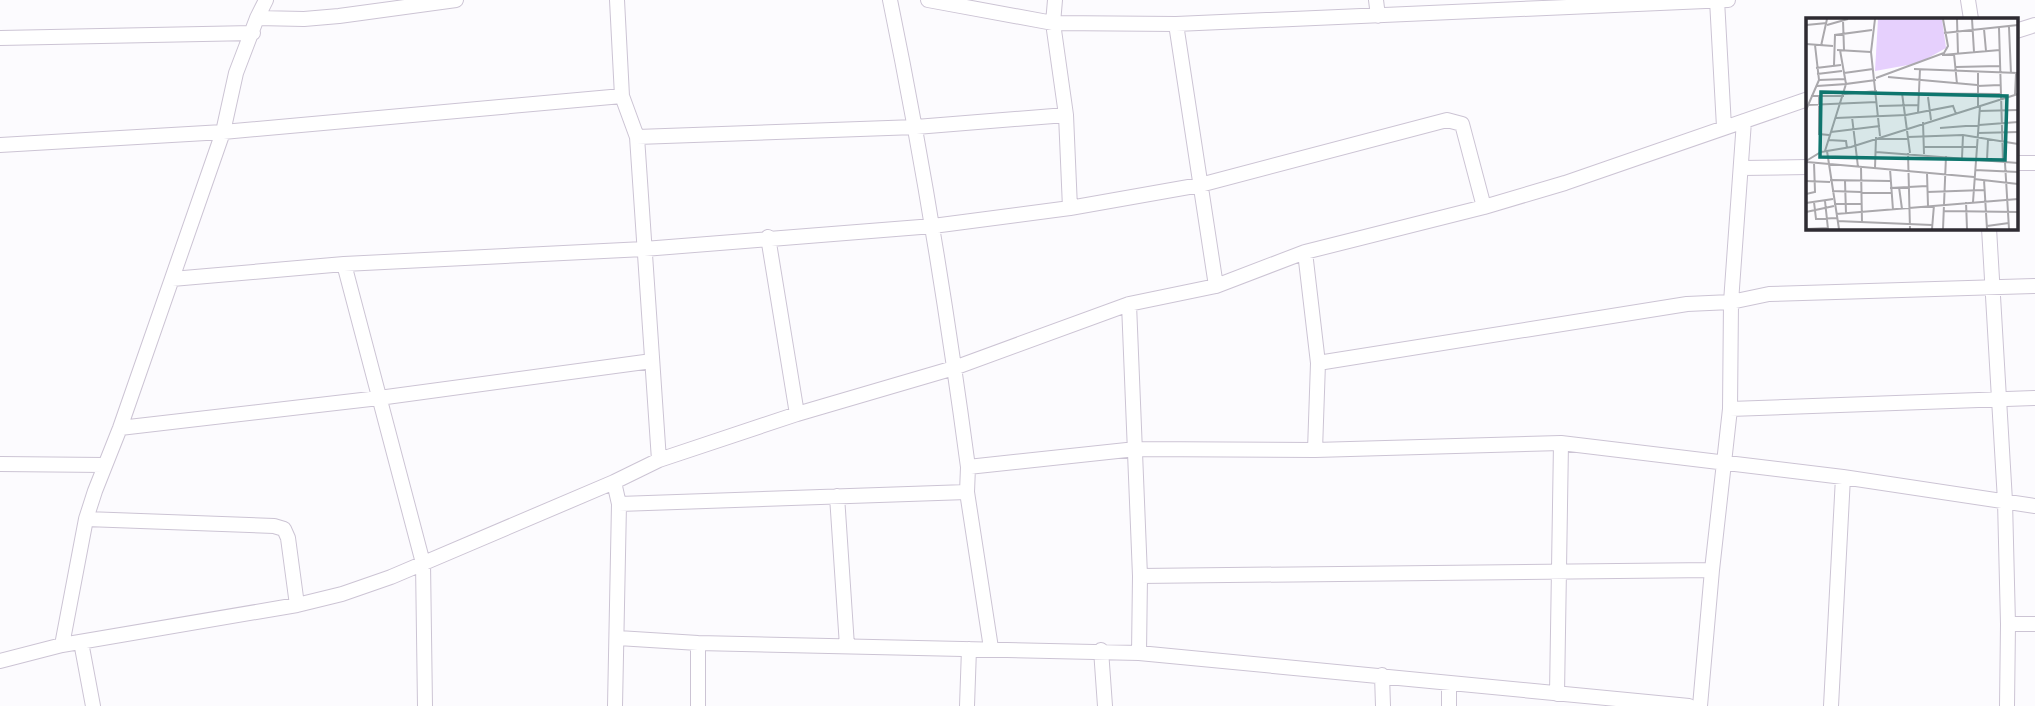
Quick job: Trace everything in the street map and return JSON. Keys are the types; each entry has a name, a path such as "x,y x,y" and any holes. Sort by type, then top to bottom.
{"street":[{"path":"62,645 86,519 223,132 236,73 266,0"},
{"path":"257,18 304,19 340,16 456,0"},
{"path":"617,0 622,96 638,137 659,460"},
{"path":"890,0 933,226 968,467 967,492 991,648"},
{"path":"928,0 1053,23 1176,24 1728,0"},
{"path":"1055,0 1053,23 1066,115 1070,208"},
{"path":"1376,0 1378,16"},
{"path":"1717,0 1724,127"},
{"path":"1968,0 1970,18"},
{"path":"1176,24 1216,286"},
{"path":"2018,30 2035,24"},
{"path":"0,38 253,33"},
{"path":"0,145 223,132 622,96"},
{"path":"0,661 62,645 297,605 354,590 614,482 659,460 797,414 954,368 1129,304 1216,286 1305,252 1484,208 1565,183 1806,100"},
{"path":"638,137 916,127 1066,115"},
{"path":"172,279 344,264 644,248 933,226 1070,208 1200,185 1447,120 1462,124 1484,208"},
{"path":"1700,706 1730,409 1731,302 1744,121"},
{"path":"1742,167 1806,167"},
{"path":"1989,229 2005,501 2007,706"},
{"path":"768,237 797,414"},
{"path":"1305,252 1318,363 1315,450"},
{"path":"344,264 423,563 425,706"},
{"path":"1318,363 1687,304 1731,302 1769,294 2035,286"},
{"path":"1129,304 1140,576 1139,653"},
{"path":"120,428 379,398 652,361"},
{"path":"1730,409 2035,398"},
{"path":"968,467 1136,449 1315,450 1561,443 1843,477 2035,506"},
{"path":"1557,694 1561,443"},
{"path":"0,464 104,465"},
{"path":"1831,706 1843,477"},
{"path":"614,482 618,504 615,706"},
{"path":"618,504 967,492"},
{"path":"837,496 847,646"},
{"path":"86,519 274,526 285,529 297,605"},
{"path":"1140,576 1712,570"},
{"path":"2008,624 2035,624"},
{"path":"618,638 698,643 1101,650 1689,706"},
{"path":"80,642 93,706"},
{"path":"698,643 698,706"},
{"path":"967,706 969,649"},
{"path":"1101,650 1105,706"},
{"path":"1382,675 1383,706"},
{"path":"1449,683 1449,706"}]}
